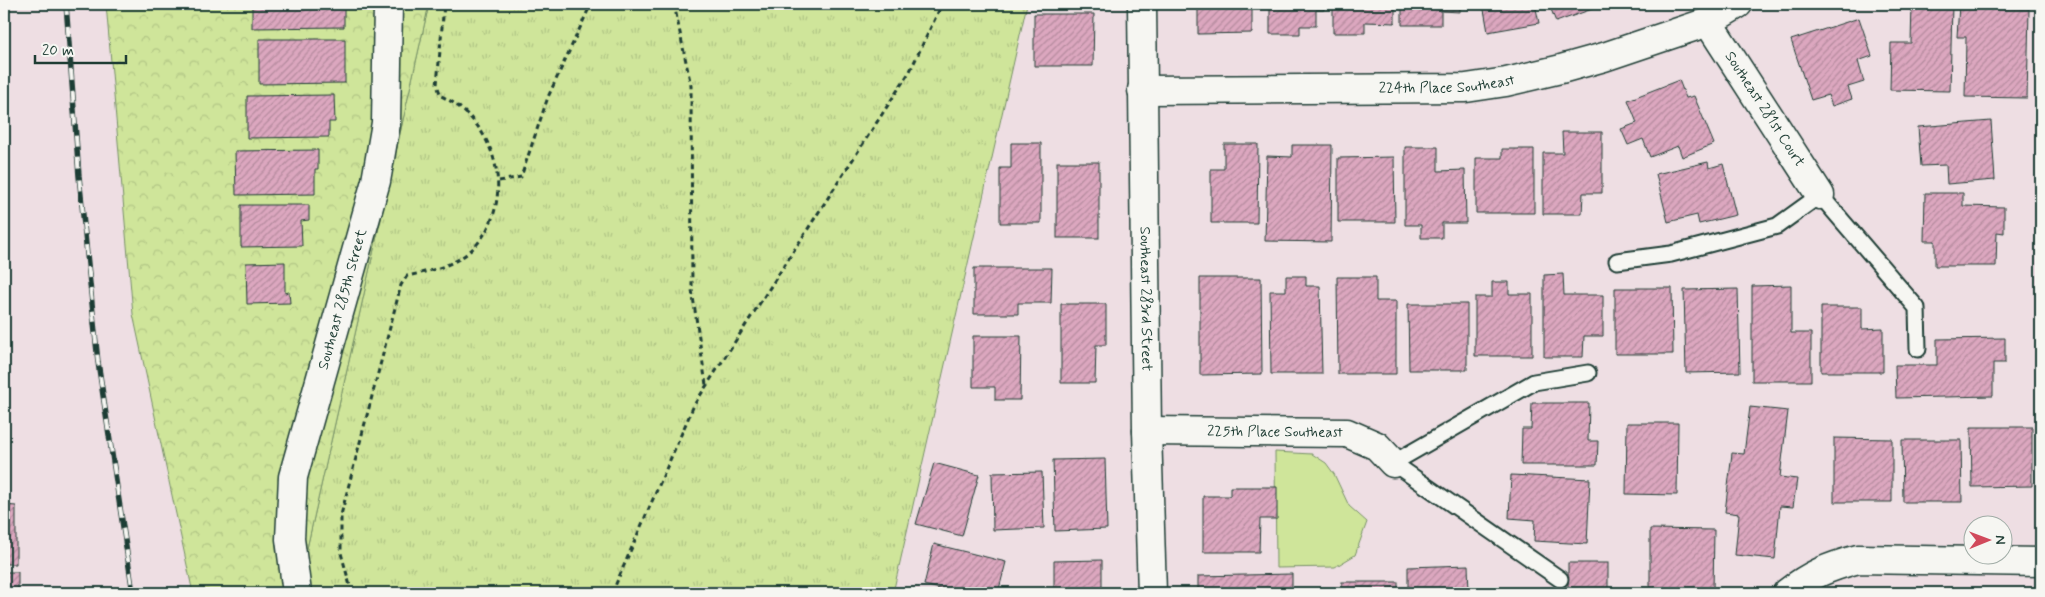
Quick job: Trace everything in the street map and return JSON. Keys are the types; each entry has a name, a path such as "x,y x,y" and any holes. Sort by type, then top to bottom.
{"street":[{"name":"Southeast 285th Street","path":"297,593 290,539 292,477 376,181 386,123 388,4"},
{"name":"Southeast 283rd Street","path":"1142,4 1147,431 1152,593"},
{"name":"224th Place Southeast","path":"1142,90 1466,88 1506,82 1561,70 1708,22 1738,4"},
{"name":"Southeast 281st Court","path":"1708,22 1820,196"},
{"name":"225th Place Southeast","path":"1147,431 1347,433 1377,446 1393,463"},
{"path":"1787,593 1805,579 1829,567 1858,559 2041,562"}],"lane":[{"path":"1616,261 1671,254 1777,226 1820,196 1917,308 1918,349"},
{"path":"1560,579 1393,463 1534,382 1588,373"}],"path":[{"path":"352,593 341,553 341,515 401,285 407,276 442,268 464,256 481,239 496,210 499,181 494,155 472,117 451,100 441,96 437,85 444,4"},
{"path":"499,181 521,177 548,97 592,4"},
{"path":"674,4 691,86 692,290 706,386"},
{"path":"612,593 694,405 910,71 942,4"}],"green space":[{"path":"106,4 429,4 297,593 193,593 133,314"},
{"path":"429,4 1027,4 893,593 297,593"},
{"path":"1275,452 1312,454 1326,463 1334,474 1349,506 1367,522 1355,555 1335,567 1276,568"}],"building":[{"path":"252,4 344,4 344,27 252,28"},
{"path":"1198,4 1252,4 1252,33 1198,34"},
{"path":"1270,4 1324,4 1324,10 1316,10 1316,26 1300,26 1300,34 1270,34"},
{"path":"1333,4 1395,4 1395,23 1365,22 1365,33 1333,33"},
{"path":"1402,4 1460,4 1460,12 1441,11 1441,25 1402,25"},
{"path":"1483,4 1535,4 1539,23 1488,32"},
{"path":"1549,4 1606,4 1556,22"},
{"path":"1912,4 1952,4 1950,91 1890,90 1891,43 1911,43"},
{"path":"1959,4 1998,4 1998,8 2029,9 2027,98 1965,97 1966,37 1957,37"},
{"path":"1034,14 1094,14 1093,66 1034,66"},
{"path":"1859,18 1872,56 1858,61 1864,82 1848,87 1852,99 1832,106 1828,95 1811,100 1791,40"},
{"path":"259,39 345,39 345,83 259,84"},
{"path":"1679,80 1686,98 1694,96 1714,144 1682,157 1678,146 1650,157 1643,139 1628,145 1621,129 1637,123 1628,100"},
{"path":"334,95 335,122 329,122 329,137 247,138 247,96"},
{"path":"1991,121 1995,180 1947,184 1946,165 1921,166 1918,127"},
{"path":"1562,132 1602,132 1602,193 1583,193 1582,214 1543,214 1543,153 1563,153"},
{"path":"1011,143 1041,143 1041,223 1000,223 1000,168 1011,168"},
{"path":"1224,144 1258,144 1257,223 1211,223 1211,169 1224,169"},
{"path":"1292,145 1332,145 1331,242 1265,241 1267,156 1292,157"},
{"path":"1405,147 1438,147 1438,171 1465,170 1466,223 1442,223 1442,238 1421,238 1421,225 1405,225"},
{"path":"1502,149 1534,149 1534,213 1476,213 1476,158 1502,158"},
{"path":"318,150 318,169 315,169 315,194 236,195 235,151"},
{"path":"1394,157 1395,222 1338,222 1338,158"},
{"path":"1057,162 1099,162 1099,238 1057,238"},
{"path":"1708,162 1709,168 1723,164 1736,215 1699,224 1697,215 1668,222 1656,174"},
{"path":"1925,193 1963,193 1963,206 2004,207 2004,233 1997,232 1996,266 1935,266 1935,241 1924,241"},
{"path":"241,205 309,205 309,220 301,221 302,246 241,247"},
{"path":"285,262 285,293 289,292 290,303 247,304 246,263"},
{"path":"974,268 1052,268 1051,303 1018,303 1018,314 974,314"},
{"path":"1563,274 1564,295 1603,295 1603,336 1584,336 1583,357 1544,357 1544,275"},
{"path":"1286,276 1306,276 1306,286 1320,286 1322,374 1271,374 1270,291 1286,291"},
{"path":"1337,277 1376,277 1376,301 1396,301 1396,374 1338,374"},
{"path":"1200,278 1261,278 1262,374 1200,375"},
{"path":"1492,282 1509,282 1509,294 1532,294 1532,356 1475,356 1475,297 1492,297"},
{"path":"1791,285 1791,333 1811,333 1811,381 1752,381 1752,286"},
{"path":"1615,288 1672,288 1673,354 1615,354"},
{"path":"1738,289 1740,372 1686,373 1684,290"},
{"path":"1061,304 1106,304 1106,345 1096,345 1095,383 1061,383"},
{"path":"1408,304 1467,304 1467,370 1409,370"},
{"path":"1821,307 1862,307 1862,329 1883,328 1883,372 1821,372"},
{"path":"973,336 1021,336 1020,400 995,400 995,387 973,387"},
{"path":"2005,338 2005,363 1993,363 1993,396 1896,398 1895,365 1937,365 1937,339"},
{"path":"1532,403 1589,403 1588,441 1598,441 1597,465 1521,465 1522,429 1531,429"},
{"path":"1750,407 1788,411 1780,477 1797,479 1793,507 1780,506 1775,559 1735,555 1739,514 1725,512 1732,453 1744,454"},
{"path":"1627,423 1678,423 1677,495 1626,494"},
{"path":"1971,427 2032,427 2032,486 1972,487"},
{"path":"1834,438 1892,439 1892,502 1834,502"},
{"path":"1902,440 1961,440 1962,502 1903,502"},
{"path":"1105,459 1107,529 1055,531 1053,460"},
{"path":"934,463 979,475 962,536 916,524"},
{"path":"1042,472 1044,528 993,530 992,473"},
{"path":"1511,475 1590,479 1587,544 1534,541 1535,520 1509,518"},
{"path":"1230,487 1277,487 1277,519 1260,519 1259,552 1203,552 1203,496 1230,496"},
{"path":"4,505 16,506 16,564 4,564"},
{"path":"1650,529 1714,530 1713,591 1650,590"},
{"path":"934,544 1006,562 998,593 956,593 924,585"},
{"path":"1102,560 1102,593 1054,593 1054,561"},
{"path":"1568,563 1608,563 1608,593 1568,593"},
{"path":"1468,565 1469,593 1408,593 1408,567"},
{"path":"4,572 18,572 18,593 4,593"},
{"path":"1292,574 1292,593 1198,593 1198,576"},
{"path":"1342,582 1398,582 1398,593 1342,593"}],"railway":[{"path":"66,4 79,176 98,362 133,593"}]}
